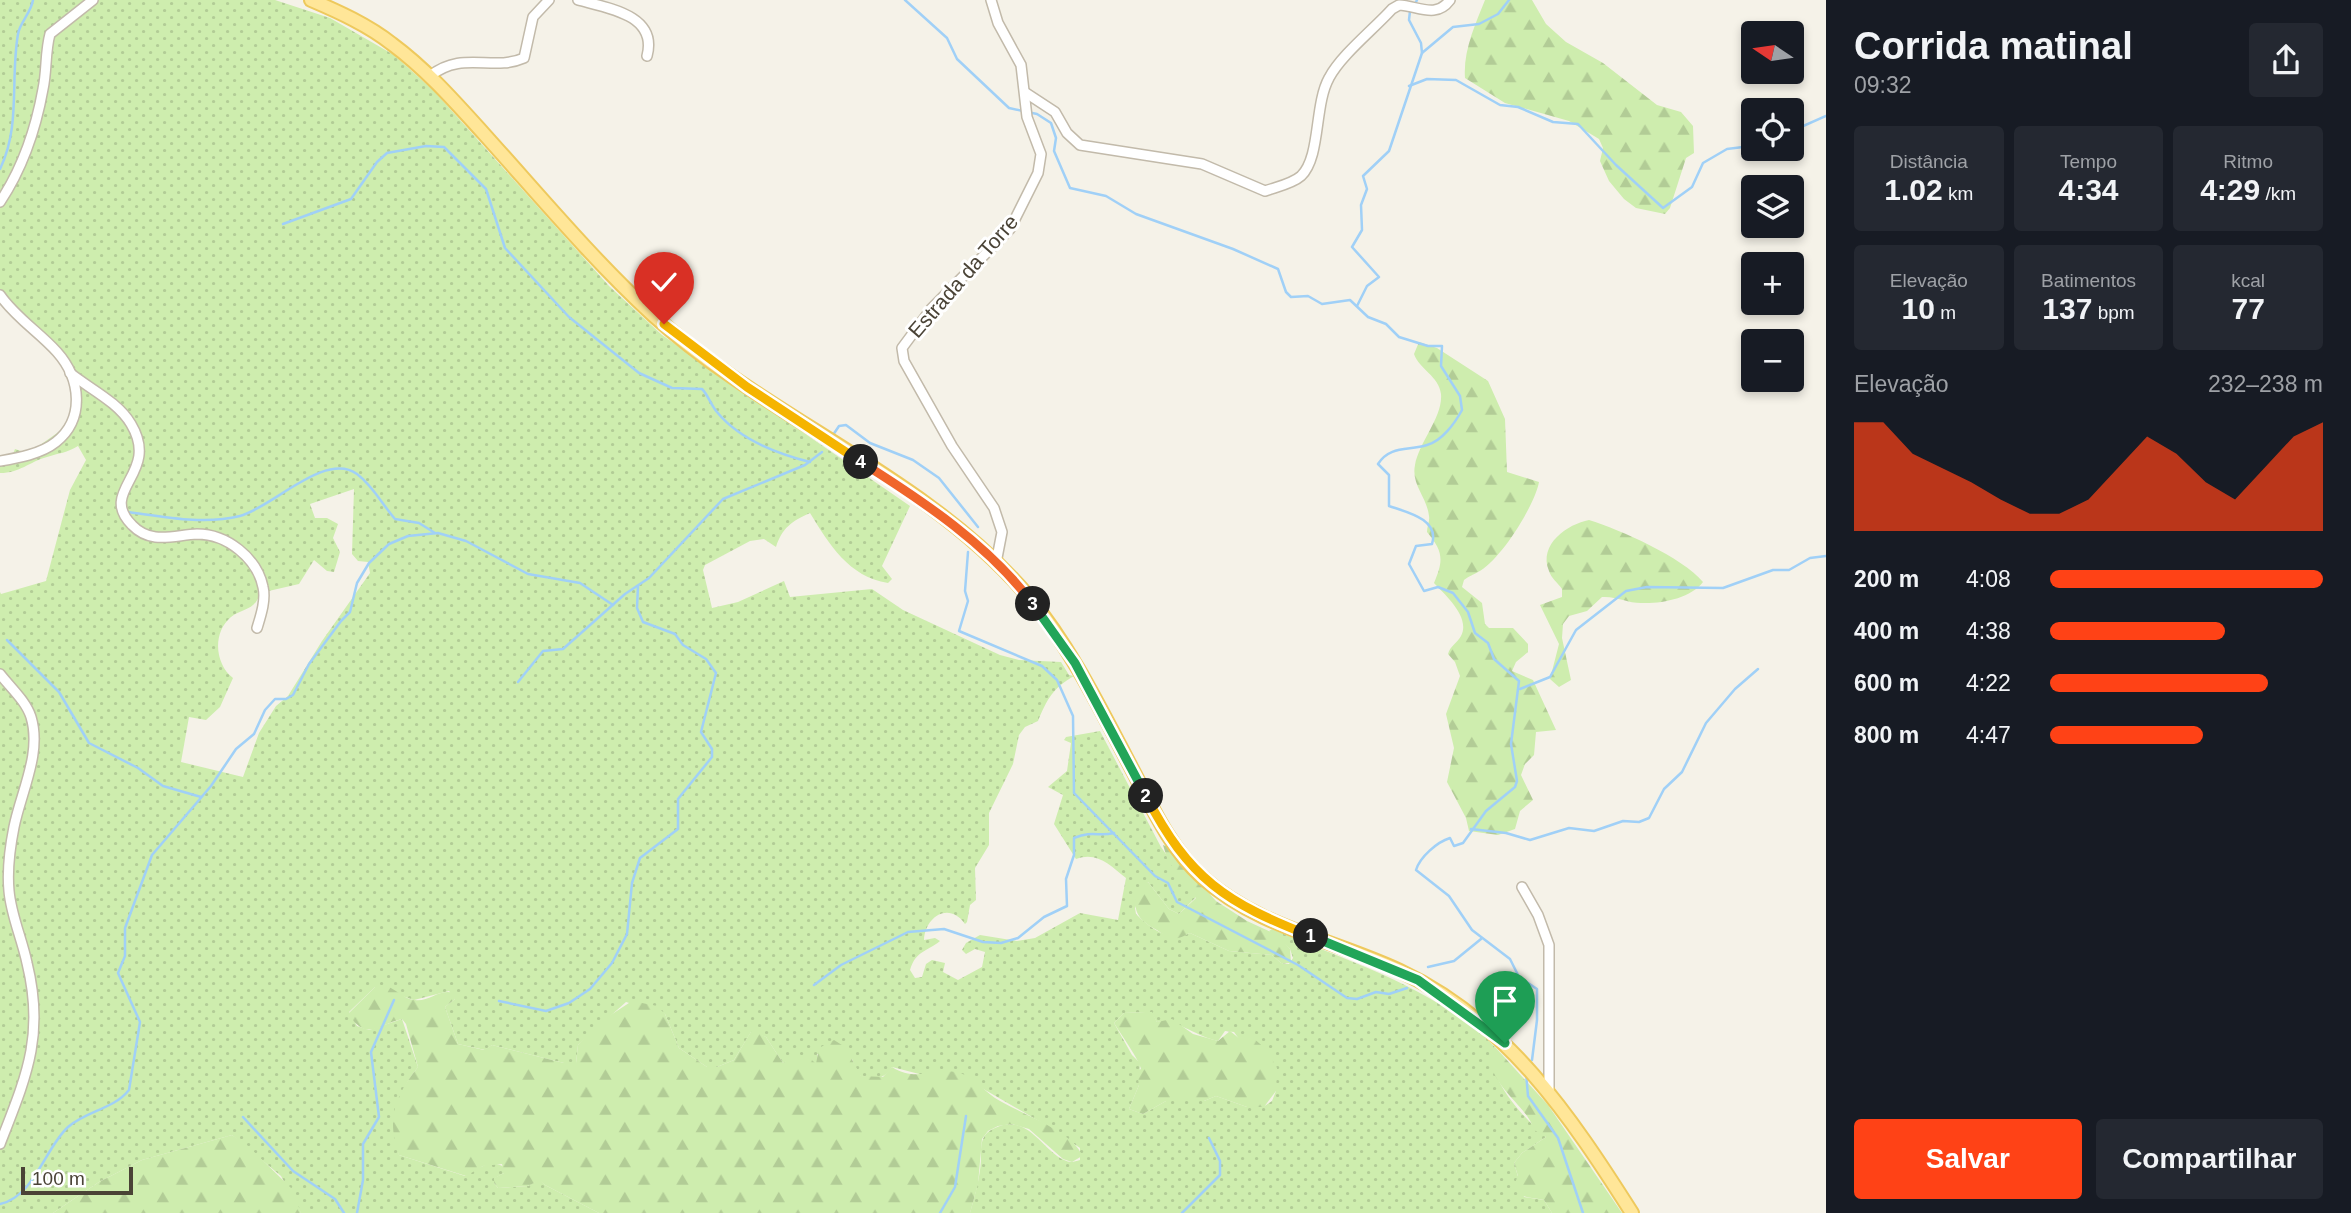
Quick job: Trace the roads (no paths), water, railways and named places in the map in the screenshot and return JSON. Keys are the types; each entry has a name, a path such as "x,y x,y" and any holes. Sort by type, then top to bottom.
{"main road":[{"path":"312,0 370,29 430,76 609,271 664,324 747,387 936,512 996,563 1030,599 1062,642 1164,830 1200,876 1254,912 1418,980 1505,1043 1549,1091 1632,1213"}],"street":[{"path":"0,202 18,169 30,137 43,89 50,34 93,0"},
{"path":"430,76 456,63 524,58 533,17 549,0"},
{"path":"578,0 641,22 648,33 647,56"},
{"name":"Estrada da Torre","path":"991,0 998,23 1021,65 1027,113 1041,154 1038,173 1010,229 932,309 902,348 904,361 952,446 994,508 1002,532 996,563"},
{"path":"1026,93 1055,112 1067,133 1080,145 1202,164 1265,191 1299,178 1305,170 1312,151 1318,106 1330,76 1392,9 1407,5 1426,11 1437,10 1450,0"},
{"path":"0,295 58,353 70,373 77,393 75,422 55,444 23,457 0,461"},
{"path":"70,373 113,404 131,423 139,443 140,460 122,492 121,508 133,526 165,540 199,534 239,548 258,571 264,589 257,628"},
{"path":"0,674 31,715 33,729 29,774 12,837 9,892 28,966 35,1024 29,1072 0,1144"},
{"path":"1522,887 1538,915 1549,945 1549,1091"}],"waterway":[{"path":"0,169 11,136 18,34 33,0"},
{"path":"905,0 947,38 957,59 1009,108 1037,114 1051,123 1056,138 1054,151 1070,188 1106,196 1136,214 1233,249 1278,269 1286,292 1291,297 1308,296 1322,304 1350,300 1368,317 1386,324 1399,337 1428,346 1442,346 1441,366 1460,396 1462,410 1452,426 1438,440 1427,445 1394,451 1378,464 1389,475 1389,506 1420,518 1431,528 1432,544 1416,546 1409,564 1424,591 1438,587 1453,593 1468,612 1475,633 1488,643 1494,659 1519,681 1511,744 1517,781 1515,787 1486,811 1463,843 1454,846 1450,838 1440,843 1425,855 1416,870 1449,896 1472,930 1510,959 1519,977 1537,989 1537,1020 1532,1060"},
{"path":"1422,53 1453,27 1479,24 1498,14 1509,0"},
{"path":"1357,306 1367,286 1379,277 1352,247 1362,230 1361,205 1367,189 1363,176 1389,151 1422,53 1421,43 1409,20 1410,11"},
{"path":"1409,86 1427,79 1456,80 1500,105 1518,107 1553,122 1578,124 1616,165 1663,208 1692,187 1703,163 1727,149 1741,147"},
{"path":"1804,126 1826,116"},
{"path":"283,224 351,199 377,162 387,153 426,146 444,147 486,189 505,248 569,317 639,373 672,388 702,389 717,412 736,430 772,450 810,462"},
{"path":"833,435 839,426 846,425 870,443 913,460 939,478 978,527"},
{"path":"518,682 543,651 563,649 625,594 649,578 723,499 805,465 822,452"},
{"path":"128,512 170,518 226,519 253,511 315,475 344,469 363,479 395,519 419,523 435,533"},
{"path":"0,1204 12,1200 22,1192 68,1127 116,1102 129,1090 140,1022 118,973 125,956 125,928 152,855 211,786 236,749 254,734 265,710 275,699 286,699 293,695 309,664 350,612 357,583 369,563 389,544 408,536 438,533 466,541 528,574 580,583 613,605"},
{"path":"968,552 965,591 968,601 959,631 1042,666 1057,680 1073,716 1074,793 1155,876 1168,883 1177,902 1298,965 1347,998 1357,999 1376,992 1389,994 1407,988"},
{"path":"1520,689 1550,677 1576,630 1626,591 1647,587 1723,588 1773,570 1789,570 1810,558 1826,556"},
{"path":"499,1001 546,1011 569,1003 590,989 612,963 627,934 632,883 640,858 678,829 678,799 712,757 712,749 701,732 716,673 706,659 683,645 675,634 643,622 637,608 638,586"},
{"path":"7,640 59,692 89,743 138,768 163,786 201,797"},
{"path":"1471,829 1506,833 1530,840 1569,828 1594,831 1623,821 1639,822 1649,818 1664,789 1682,772 1706,723 1735,689 1758,669"},
{"path":"814,985 841,965 908,932 944,929 983,942 1001,943 1018,938 1044,917 1067,906 1066,879 1074,855 1074,838 1086,834 1114,833"},
{"path":"1428,967 1454,961 1481,939"},
{"path":"357,1213 363,1180 363,1144 379,1117 371,1052 394,1000"},
{"path":"1526,1073 1528,1096 1558,1138 1583,1213"},
{"path":"940,1213 955,1187 966,1116"},
{"path":"243,1117 293,1171 335,1199 344,1213"},
{"path":"1182,1213 1220,1175 1220,1161 1209,1138"}]}
